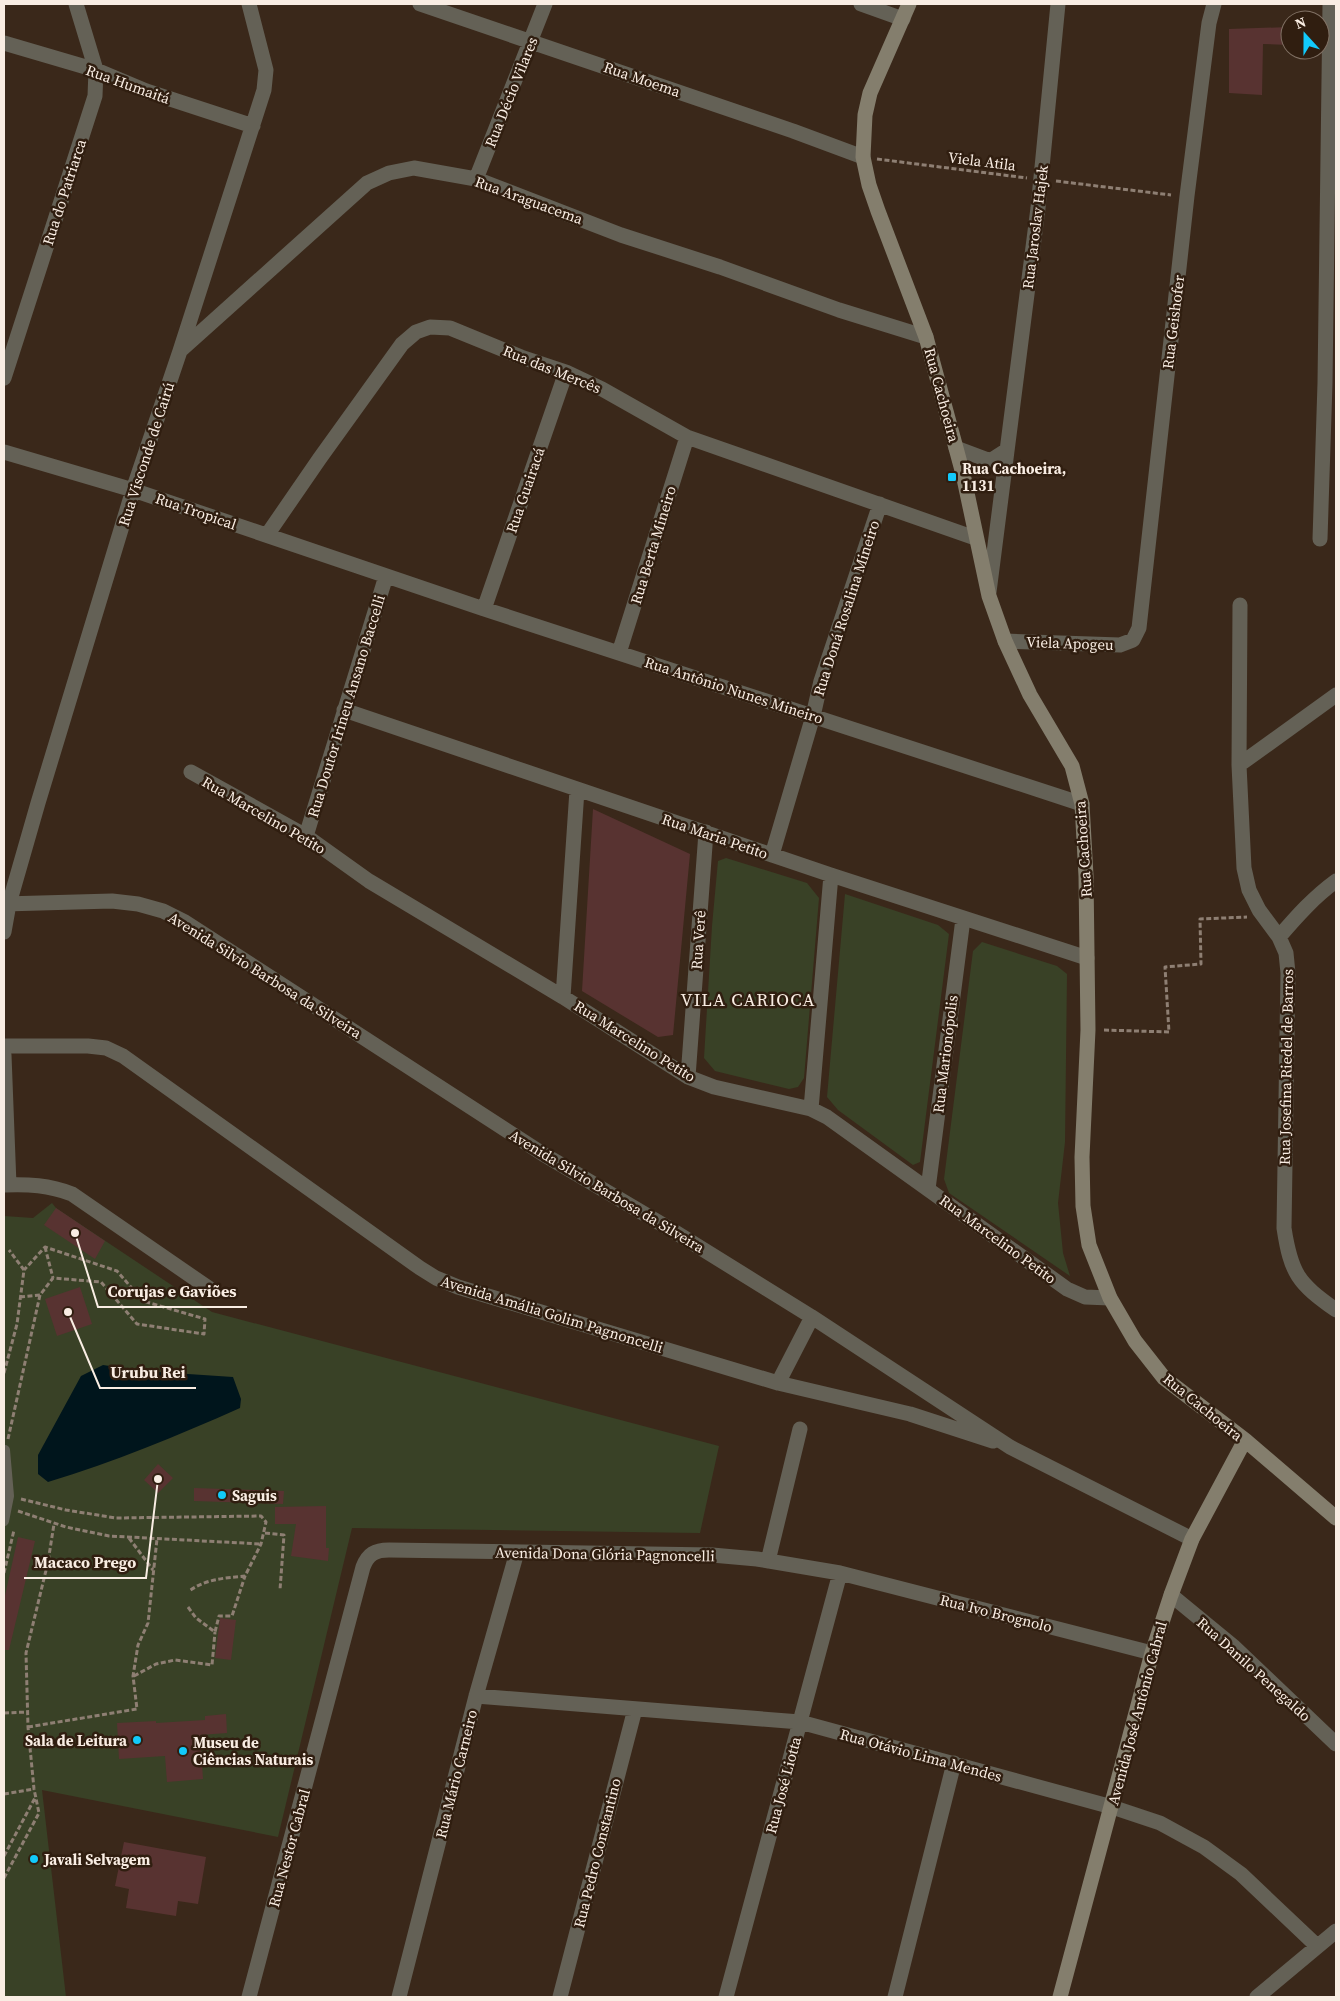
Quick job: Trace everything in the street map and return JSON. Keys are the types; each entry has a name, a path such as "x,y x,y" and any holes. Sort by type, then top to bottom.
{"main road":[{"name":"Rua Cachoeira","path":"909,4 870,93 865,115 863,157 869,185 878,211 926,336 968,496 988,596 1005,641 1030,695 1072,766 1082,804 1086,876 1088,1030 1082,1157 1083,1206 1089,1245 1110,1298 1135,1341 1164,1378 1245,1440 1336,1518"},
{"name":"Avenida José Antônio Cabral","path":"1060,1997 1152,1653 1171,1595 1192,1539 1245,1440"}],"street":[{"name":"Rua do Patriarca","path":"4,378 95,96 96,70 76,4"},
{"name":"Rua Visconde de Cairú","path":"4,932 6,904 133,490 264,90 266,70 249,4"},
{"name":"Rua Moema","path":"420,4 793,131 863,157"},
{"name":"Rua Décio Vilares","path":"476,179 531,42 544,4"},
{"path":"861,4 903,19"},
{"name":"Rua Jaroslav Hajek","path":"988,596 1041,180 1058,4"},
{"name":"Rua Geishofer","path":"1133,640 1139,628 1187,196 1214,4"},
{"path":"1320,539 1325,383 1330,4"},
{"name":"Rua Humaitá","path":"4,43 96,70 146,91 252,126"},
{"name":"Rua Araguacema","path":"180,351 367,183 389,173 414,168 476,179 621,235 720,267 839,310 926,336"},
{"name":"Rua das Mercês","path":"267,535 397,352 416,332 430,327 450,328 566,372 602,389 687,437 975,538"},
{"name":"Rua Guairacá","path":"484,609 566,372"},
{"name":"Rua Berta Mineiro","path":"619,653 687,437"},
{"path":"956,448 988,460 1007,450"},
{"name":"Rua Tropical","path":"4,452 133,490 386,576"},
{"name":"Rua Doná Rosalina Mineiro","path":"772,856 813,716 821,681 880,504"},
{"name":"Rua Antônio Nunes Mineiro","path":"386,576 1082,804"},
{"name":"Rua Doutor Irineu Ansano Baccelli","path":"306,836 386,576"},
{"name":"Rua Josefina Riedel de Barros","path":"1240,605 1239,765 1244,868 1250,890 1259,910 1279,937 1286,954 1288,973 1284,1228 1288,1254 1298,1276 1306,1287 1336,1310"},
{"name":"Viela Apogeu","path":"1005,641 1120,645 1133,640"},
{"path":"1239,765 1336,695"},
{"name":"Rua Maria Petito","path":"344,710 772,856 1087,958"},
{"name":"Rua Marcelino Petito","path":"191,772 306,836 368,881 564,997 688,1077 714,1087 811,1109 827,1117 1067,1289 1085,1297 1110,1298"},
{"path":"564,997 577,790"},
{"name":"Rua Verê","path":"688,1077 706,832"},
{"path":"811,1109 831,875"},
{"path":"1279,937 1318,894 1336,881"},
{"name":"Avenida Silvio Barbosa da Silveira","path":"6,904 112,902 146,907 185,922 543,1154 675,1232 812,1317 1010,1447 1192,1539"},
{"name":"Rua Marionópolis","path":"928,1189 963,919"},
{"name":"Avenida Amália Golim Pagnoncelli","path":"4,1046 88,1046 106,1048 123,1056 436,1278 458,1287 778,1383 910,1414 1010,1447"},
{"path":"4,1055 6,1185 38,1184 57,1188 72,1194 210,1289"},
{"path":"778,1383 812,1317"},
{"path":"768,1561 800,1429"},
{"name":"Avenida Dona Glória Pagnoncelli","path":"370,1555 380,1550 712,1555 768,1561 840,1573"},
{"name":"Rua Mário Carneiro","path":"399,1997 476,1696 517,1552"},
{"name":"Rua Nestor Cabral","path":"249,1997 363,1567 370,1555"},
{"name":"Rua Ivo Brognolo","path":"840,1573 1152,1653"},
{"name":"Rua José Liotta","path":"726,1997 840,1573"},
{"name":"Rua Danilo Penegaldo","path":"1171,1595 1233,1646 1336,1744"},
{"name":"Rua Otávio Lima Mendes","path":"476,1696 800,1722 1112,1807 1160,1823 1204,1847 1241,1874 1317,1946"},
{"name":"Rua Pedro Constantino","path":"560,1997 634,1709"},
{"path":"894,1997 954,1763"},
{"path":"1257,1997 1336,1931"}],"lane":[{"path":"4,1520 9,1496 5,1450"}],"path":[{"name":"Viela Atila","path":"863,157 1041,180 1187,196"},
{"path":"1088,1030 1169,1032 1165,967 1200,964 1200,920 1263,916"},
{"path":"4,1374 17,1324 24,1270 45,1247"},
{"path":"45,1247 117,1271 143,1302 205,1319 204,1334 137,1324 100,1282 53,1278"},
{"path":"45,1247 53,1278"},
{"path":"9,1250 24,1270"},
{"path":"5,1450 40,1295 53,1278"},
{"path":"20,1297 40,1295"},
{"path":"9,1496 66,1510 116,1518 261,1516 266,1522 261,1544 245,1576 232,1616 219,1616 212,1665 175,1660 156,1664 133,1676"},
{"path":"6,1508 54,1524 110,1536 261,1544"},
{"path":"4,1520 15,1525 4,1573"},
{"path":"4,1878 39,1813 34,1789 28,1727 26,1653 48,1562 54,1524"},
{"path":"264,1533 284,1535 280,1590"},
{"path":"129,1538 153,1570"},
{"path":"28,1727 137,1709 133,1676 138,1645 148,1623 157,1539"},
{"path":"189,1591 200,1583 212,1579 245,1576"},
{"path":"188,1607 196,1618 216,1632"},
{"path":"4,1713 27,1712"},
{"path":"4,1794 34,1789"},
{"path":"4,1856 36,1796"}],"green space":[{"path":"726,858 807,883 819,898 804,1078 798,1087 789,1089 715,1071 704,1058 718,861"},
{"path":"845,894 938,925 949,934 920,1162 913,1165 838,1110 827,1097"},
{"path":"982,942 1057,966 1067,974 1065,1142 1058,1203 1063,1253 1070,1276 949,1193 944,1179 973,951"},
{"path":"52,1203 56,1208 212,1312 719,1446 700,1533 352,1528 278,1837 42,1790 66,1997 4,1997 4,1216 33,1218"}],"water":[{"path":"103,1365 143,1371 233,1377 241,1399 240,1408 145,1448 48,1482 38,1474 38,1455 81,1376"}],"building":[{"path":"1280,27 1280,45 1263,44 1262,95 1229,93 1229,29"},
{"path":"593,809 690,854 673,1035 658,1037 582,991"},
{"path":"56,1208 105,1241 95,1259 44,1225"},
{"path":"80,1287 92,1324 57,1336 45,1299"},
{"path":"158,1464 173,1478 158,1493 144,1480"},
{"name":"Saguis","path":"194,1488 284,1491 283,1504 194,1501"},
{"path":"326,1506 326,1548 329,1548 328,1561 291,1556 296,1524 275,1524 275,1507"},
{"path":"18,1537 35,1541 9,1650 4,1650 4,1600"},
{"path":"220,1618 236,1620 231,1660 215,1658"},
{"path":"226,1714 227,1733 200,1735 203,1779 167,1782 165,1756 119,1759 117,1723 205,1720 205,1716"},
{"path":"124,1842 206,1857 198,1904 178,1901 176,1916 126,1908 129,1889 115,1886"}],"place":[{"name":"Rua Cachoeira, 1131","path":"952,477"},
{"name":"Corujas e Gaviões","path":"75,1233"},
{"name":"Urubu Rei","path":"68,1312"},
{"name":"Macaco Prego","path":"158,1479"},
{"name":"Saguis","path":"222,1495"},
{"name":"Sala de Leitura","path":"137,1740"},
{"name":"Museu de Ciências Naturais","path":"183,1751"},
{"name":"Javali Selvagem","path":"34,1859"}],"district":[{"name":"VILA CARIOCA","path":"748,999"}]}
